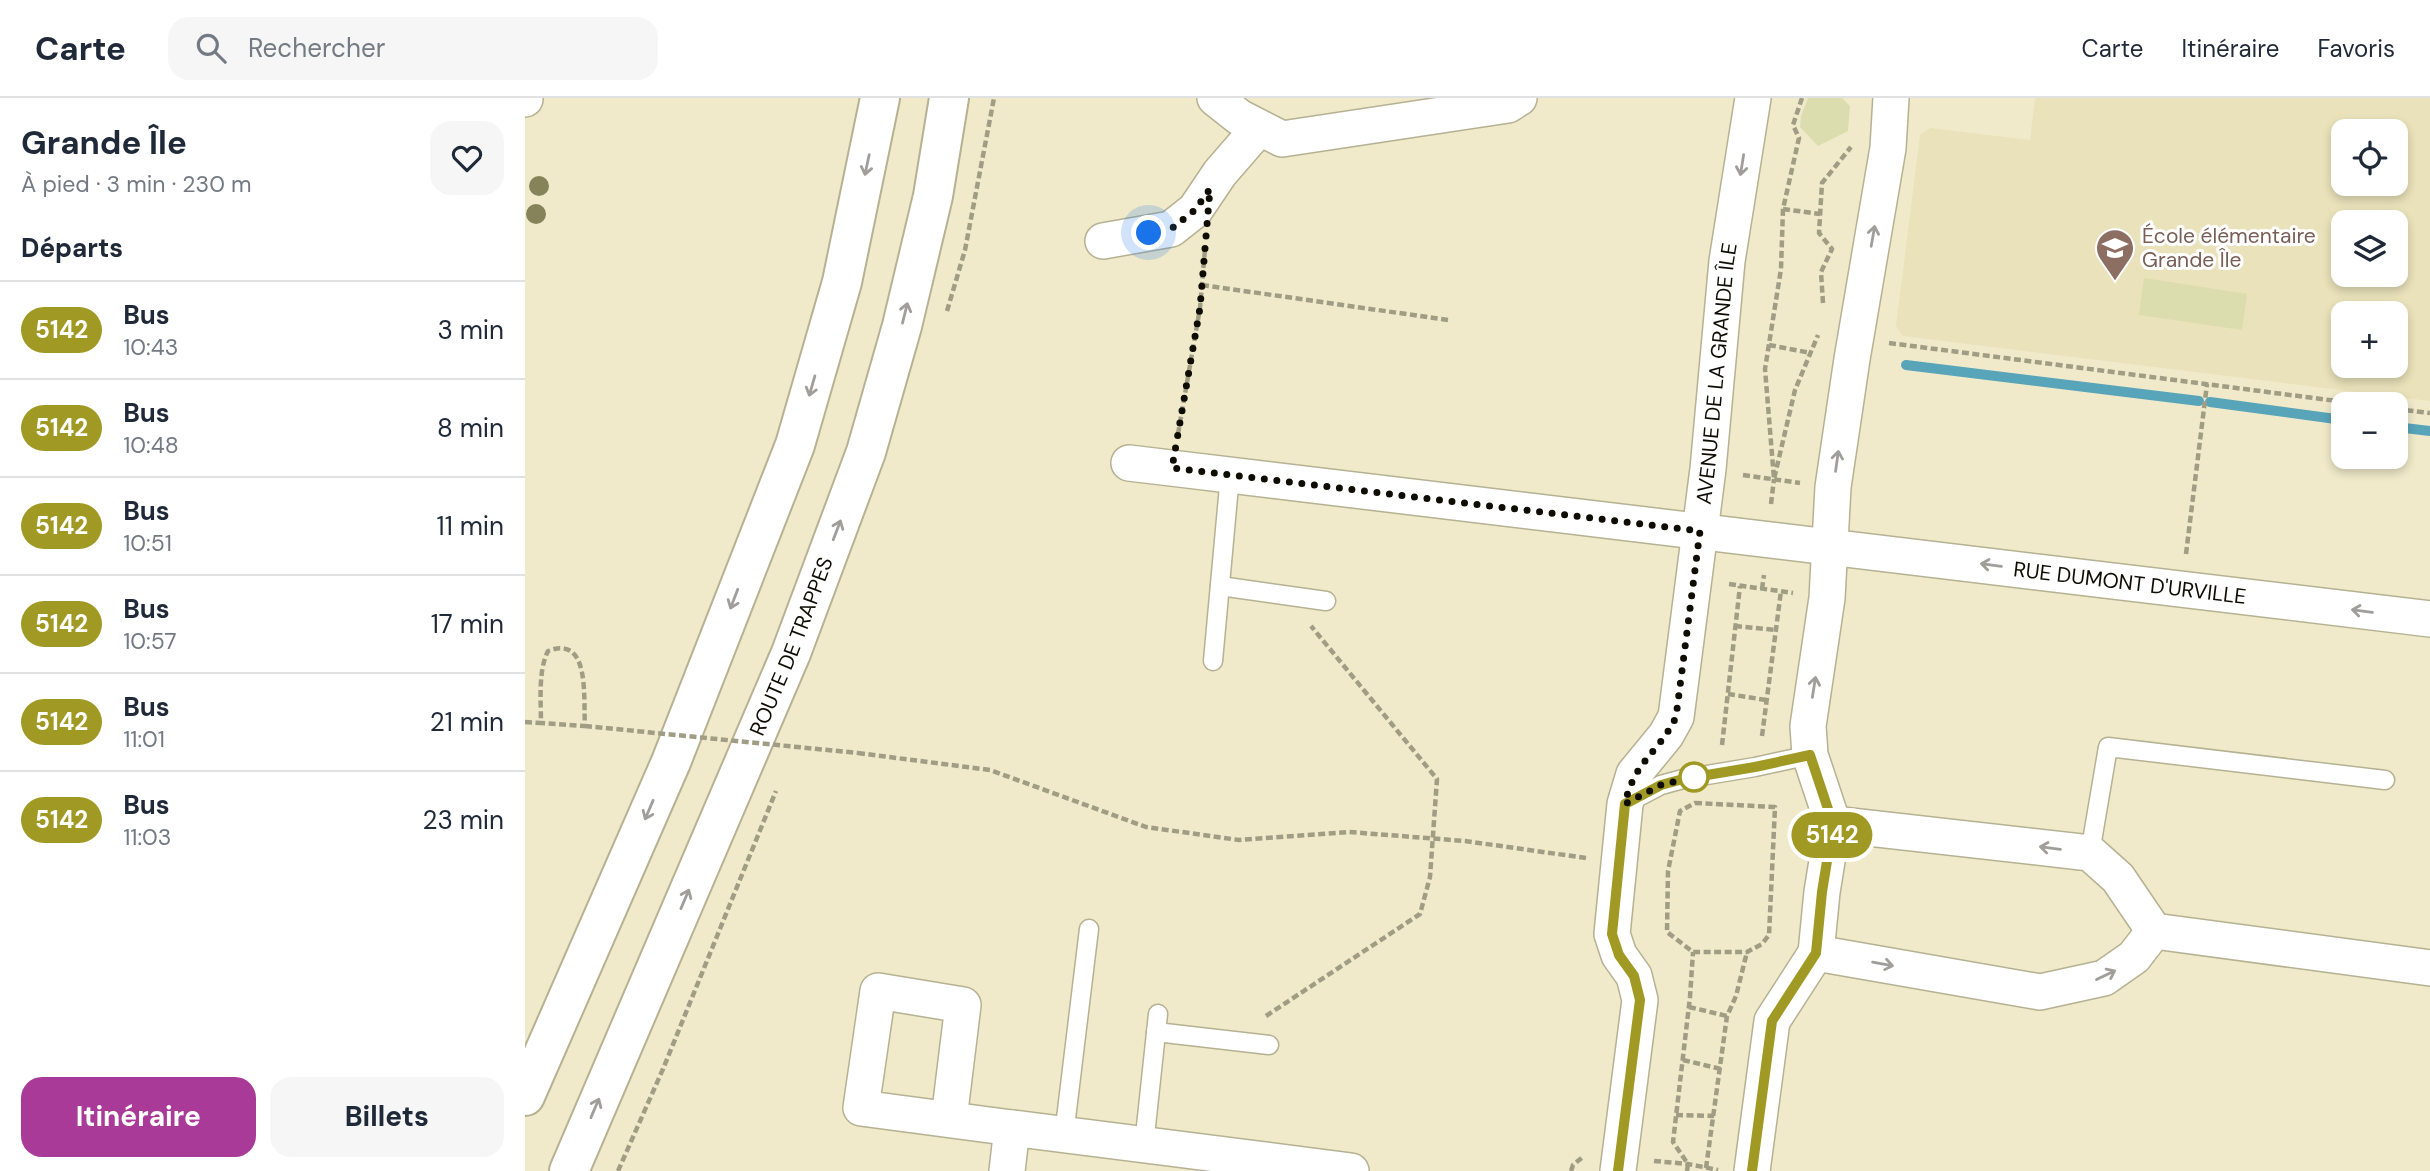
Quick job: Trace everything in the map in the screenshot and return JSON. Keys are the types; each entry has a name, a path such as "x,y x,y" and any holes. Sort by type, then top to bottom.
{"main road":[{"path":"525,1097 671,762 795,444 842,282 880,98"},
{"name":"ROUTE DE TRAPPES","path":"569,1171 791,653 866,452 902,326 933,196 949,98"}],"street":[{"path":"1215,98 1239,117 1282,139 1508,105 1519,98"},
{"name":"AVENUE DE LA GRANDE ÎLE","path":"1619,1165 1640,1000 1634,976 1619,955 1612,934 1625,804 1634,774 1666,735 1676,717 1700,531 1727,261 1753,98"},
{"path":"1752,1171 1772,1021 1816,953 1833,824 1810,755 1808,726 1827,598 1833,487 1888,148 1892,98"},
{"path":"1103,241 1171,229 1195,210 1259,128"},
{"name":"RUE DUMONT D'URVILLE","path":"1129,463 2430,619"},
{"path":"1833,824 2089,853 2118,878 2154,931 2430,968"},
{"path":"1816,953 2040,992 2104,978 2134,957 2154,931"},
{"path":"949,1119 1351,1171"},
{"path":"1007,1171 1012,1128"}],"lane":[{"path":"1213,661 1230,475"},
{"path":"1220,586 1326,601"},
{"path":"2089,853 2108,747 2385,780"},
{"path":"1625,804 1661,785 1683,779 1810,755"},
{"path":"1064,1135 1089,929"},
{"path":"1144,1145 1158,1014"},
{"path":"1156,1032 1269,1045"}],"path":[{"path":"1774,479 1765,369 1781,269 1783,209 1799,138 1793,125 1802,98"},
{"path":"1823,307 1821,272 1832,249 1819,233 1822,183 1854,143"},
{"path":"1172,468 1202,285 1210,189"},
{"path":"1783,209 1820,214"},
{"path":"1202,285 1448,320"},
{"path":"1774,479 1795,390 1819,330"},
{"path":"1888,342 2331,400"},
{"path":"1769,345 1811,353"},
{"path":"2182,589 2207,384"},
{"path":"2408,410 2430,413"},
{"path":"1736,474 1810,484"},
{"path":"1720,583 1802,594"},
{"path":"1721,757 1739,586"},
{"path":"1762,736 1781,591"},
{"path":"1259,1020 1420,914 1430,877 1437,779 1310,624"},
{"path":"1735,626 1776,630"},
{"path":"541,723 544,659 548,651 560,646 571,650 580,660 585,726"},
{"path":"1728,694 1766,700"},
{"path":"525,722 858,752 990,770 1146,827 1239,840 1349,832 1433,838 1558,853 1621,865"},
{"path":"636,741 642,728"},
{"path":"1695,803 1775,807 1769,934 1762,944 1747,952 1693,952 1667,932 1668,871 1680,811 1695,803"},
{"path":"1687,1171 1688,1164 1673,1142 1693,952"},
{"path":"1706,1168 1727,1016 1736,996 1747,952"},
{"path":"1689,1007 1727,1016"},
{"path":"1683,1060 1721,1069"},
{"path":"1676,1115 1714,1116"},
{"path":"1619,1165 1688,1164 1722,1171"}],"shaded area":[{"name":"École élémentaire Grande Île","path":"2035,98 2430,98 2430,401 2408,398 2408,392 2357,392 1903,336 1896,326 1920,135 1930,128 2030,140"}],"green space":[{"path":"1808,98 1842,98 1850,106 1848,131 1818,146 1800,127"},
{"path":"2144,278 2247,294 2242,330 2139,315"}],"waterway":[{"path":"1906,365 2199,401"},
{"path":"2210,402 2331,418"},
{"path":"2408,428 2430,431"}],"bus line":[{"name":"5142","path":"1618,1171 1640,1000 1634,976 1619,955 1612,934 1625,804 1661,785 1683,779 1810,755 1833,824 1816,953 1772,1021 1752,1171"}],"place":[{"name":"École élémentaire Grande Île","path":"2115,282"}],"route":[{"path":"1149,233 1171,229 1195,210 1210,189 1200,308 1172,468 1700,531 1676,717 1666,735 1634,774 1625,804 1661,785 1694,777"}]}
